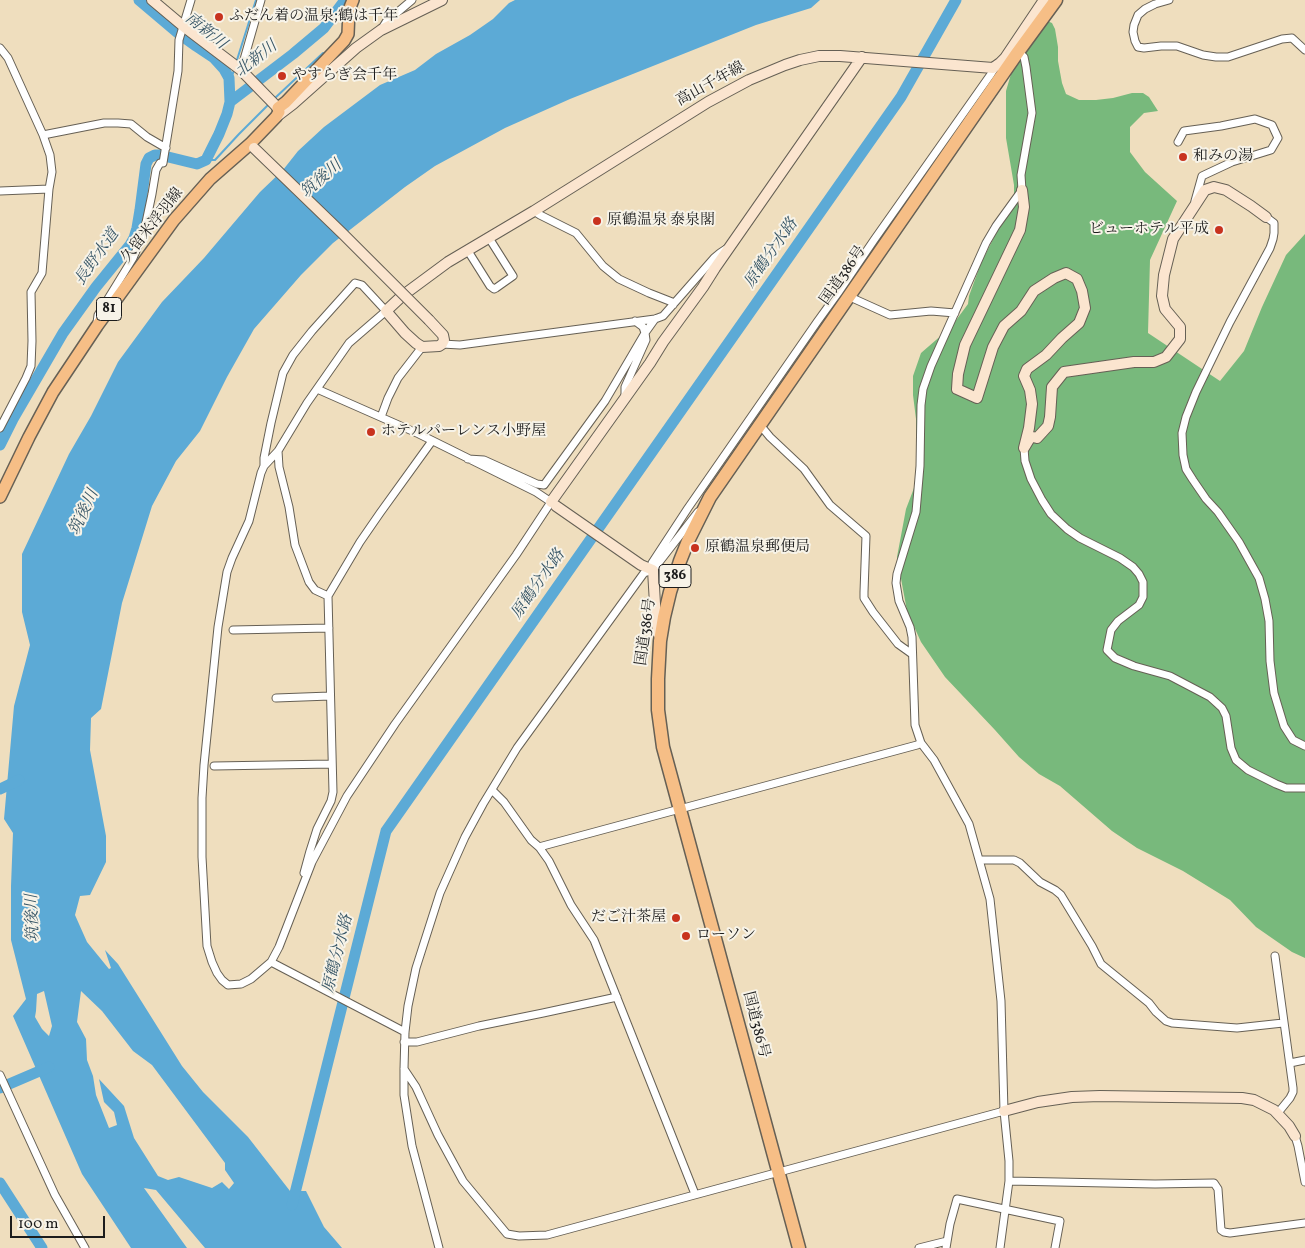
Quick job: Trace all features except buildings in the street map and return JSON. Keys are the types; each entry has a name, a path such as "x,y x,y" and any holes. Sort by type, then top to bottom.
{"highway":[{"name":"国道386号","path":"799,1248 663,746 660,731 658,679 660,640 675,576 688,541 710,497 1056,0"}],"main road":[{"name":"久留米浮羽線","path":"0,497 53,392 97,326 174,220 210,179 252,146 276,110 286,102 347,38 349,10 353,0"}],"street":[{"path":"152,0 183,28 239,69 276,110 293,104 356,48 381,30 442,0"},
{"path":"97,326 98,315 142,239 156,170 160,163 163,163 178,71 179,40 191,0"},
{"path":"239,69 260,0"},
{"path":"381,30 386,22 412,0"},
{"path":"660,640 656,621 652,563 874,240 992,74 993,67 1005,58 1044,0"},
{"path":"1169,0 1155,4 1138,15 1133,32 1138,47 1177,46 1203,55 1228,57 1282,39 1292,38 1305,50"},
{"path":"0,48 8,58 43,135 50,155 52,172 42,273 31,292 31,366 0,428"},
{"path":"1018,52 1024,57 1032,113 1021,175 1024,207 1020,230 965,345 956,390 977,398 993,347 1004,326 1021,311 1034,291 1054,278 1066,273 1077,279 1085,308 1079,322 1046,355 1027,369 1024,376 1030,390 1032,404 1030,428 1024,448 1024,461 1031,479 1051,514 1080,538 1120,558 1133,567 1143,582 1143,597 1111,630 1107,650 1115,658 1134,666 1170,676 1210,696 1222,708 1226,716 1231,748 1236,760 1248,770 1276,784 1286,788 1305,788"},
{"name":"高山千年線","path":"386,311 402,296 448,262 534,211 708,102 749,80 785,65 810,57 825,55 993,67"},
{"path":"729,248 714,258 663,316 655,319 460,345 442,344 436,347 422,347 405,333 362,285 355,283 293,355 283,373 271,423 264,466 249,521 232,558 228,572 218,627 204,768 202,857 207,946 212,962 222,980 228,984 241,984 273,964 303,883 325,836 347,796 394,724 554,504 663,342 865,58"},
{"path":"1178,142 1184,131 1255,119 1272,125 1278,138 1271,150 1232,162 1202,176 1194,206"},
{"path":"43,135 104,123 131,124 147,138 165,149"},
{"path":"252,146 350,240 429,320 443,336 442,344"},
{"path":"1024,448 1030,438 1037,438 1048,426 1052,387 1064,372 1126,363 1154,362 1166,357 1180,339 1180,327 1165,309 1162,296 1164,275 1173,239 1204,190 1214,186 1226,190 1274,223 1274,233 1270,248 1234,313 1186,417 1182,433 1182,455 1192,480 1239,542 1258,578 1265,599 1269,621 1270,661 1274,692 1284,726 1293,740 1305,746"},
{"path":"0,191 49,189"},
{"path":"1000,1248 1009,1181 1009,1161 1004,1111 1002,1001 990,898 969,824 934,760 921,743 915,725 912,637 910,627 899,601 896,583 916,512 920,466 921,405 931,366 986,243 1022,190"},
{"path":"534,211 576,233 603,266 619,279 672,302 673,305"},
{"path":"468,251 490,286 494,289 496,288 513,276 489,238"},
{"path":"850,297 890,315 931,311 955,313"},
{"path":"264,466 278,451 349,343 386,311"},
{"path":"468,459 484,460 537,484 544,485 605,401 655,319"},
{"path":"625,400 625,388 645,343 643,327 634,321"},
{"path":"381,417 398,378 422,347"},
{"path":"317,389 419,434 536,492 641,565 653,570"},
{"path":"760,425 804,469 830,505 866,536 864,598 898,644 912,654"},
{"path":"303,883 305,866 317,829 331,801 333,792 328,596 360,542 432,441"},
{"path":"278,451 279,467 296,545 309,582 315,590 328,596"},
{"path":"439,1248 412,1146 404,1095 404,1042 402,1031 416,968 440,893 465,837 517,748 633,587 644,573 653,570 710,497"},
{"path":"233,630 329,628"},
{"path":"276,698 330,696"},
{"path":"539,847 921,743"},
{"path":"214,766 332,764"},
{"path":"492,790 504,802 531,840 539,847 549,861 571,905 594,940 695,1194"},
{"path":"980,860 1014,860 1020,863 1040,882 1061,895 1101,964 1149,1004 1166,1021 1181,1024 1237,1028 1284,1023"},
{"path":"1275,956 1293,1092 1278,1114"},
{"path":"273,964 402,1031"},
{"path":"404,1042 417,1042 478,1026 617,997"},
{"path":"1290,1063 1305,1060"},
{"path":"404,1069 416,1087 438,1135 463,1181 507,1234 519,1236 547,1235 1004,1111 1072,1097 1242,1098 1254,1100 1278,1114 1289,1126 1298,1146 1305,1182"},
{"path":"0,1075 55,1195 85,1248"},
{"path":"1009,1181 1155,1184 1214,1183 1218,1189 1221,1230 1224,1232 1230,1233 1305,1223"},
{"path":"919,1248 946,1244 957,1199 1060,1220 1055,1248"}],"green space":[{"path":"1045,20 1052,23 1055,29 1058,61 1066,94 1079,100 1096,100 1132,93 1143,93 1149,97 1158,111 1144,113 1130,127 1130,152 1145,172 1177,201 1150,260 1148,333 1220,381 1244,351 1286,255 1305,234 1305,958 1292,952 1256,927 1230,900 1183,871 1137,848 1112,831 1060,786 1039,774 1019,757 945,677 921,642 907,611 897,557 906,509 914,488 917,466 913,376 921,353 951,327 968,304 981,263 1014,198 1014,185 1006,138 1006,91 1016,57"}],"water":[{"name":"筑後川","path":"515,0 820,0 811,8 756,25 570,99 505,128 435,166 405,187 333,243 301,275 254,329 200,431 176,461 152,506 122,603 101,709 91,718 90,750 106,836 106,862 90,895 80,896 75,915 87,942 109,969 111,968 105,950 118,964 182,1066 203,1092 248,1137 290,1191 306,1191 324,1227 342,1248 205,1248 156,1190 144,1188 187,1248 131,1248 82,1174 13,1016 26,999 11,940 13,833 4,819 14,706 30,645 22,612 22,554 69,454 91,416 118,362 162,302 204,258 260,192 283,170 298,151 324,127 380,85 415,70 436,54 470,35 493,19 509,3","holes":["44,991 52,1026 49,1036 35,1017 37,994","81,991 102,1011 133,1051 152,1065 225,1163 225,1170 234,1183 229,1189 222,1182 212,1188 179,1177 168,1180 158,1176 134,1138 124,1106 99,1079 104,1102 114,1112 117,1125 109,1128 96,1095 93,1076 87,1060 86,1039 77,1022"]}],"waterway":[{"name":"長野水道","path":"0,445 63,333 134,238 146,164 149,158 160,155 197,164 206,160 227,114 230,102 229,78 224,69 214,58 178,33 139,0"},
{"path":"236,63 256,0"},
{"name":"北新川","path":"230,102 324,28 345,0"},
{"name":"原鶴分水路","path":"292,1205 386,831 901,97 956,0"},
{"path":"275,98 323,53"},
{"path":"229,78 234,70"},
{"path":"206,160 215,160 270,103"},
{"path":"0,789 19,780"},
{"path":"0,1088 49,1067"},
{"path":"0,1183 42,1248"}],"place":[{"name":"ふだん着の温泉;鶴は千年","path":"219,17"},
{"name":"やすらぎ会千年","path":"282,76"},
{"name":"和みの湯","path":"1183,157"},
{"name":"原鶴温泉 泰泉閣","path":"597,221"},
{"name":"ビューホテル平成","path":"1219,230"},
{"name":"ホテルパーレンス小野屋","path":"371,432"},
{"name":"原鶴温泉郵便局","path":"695,548"},
{"name":"だご汁茶屋","path":"676,918"},
{"name":"ローソン","path":"686,936"}],"water label":[{"name":"南新川","path":"205,32"}]}
